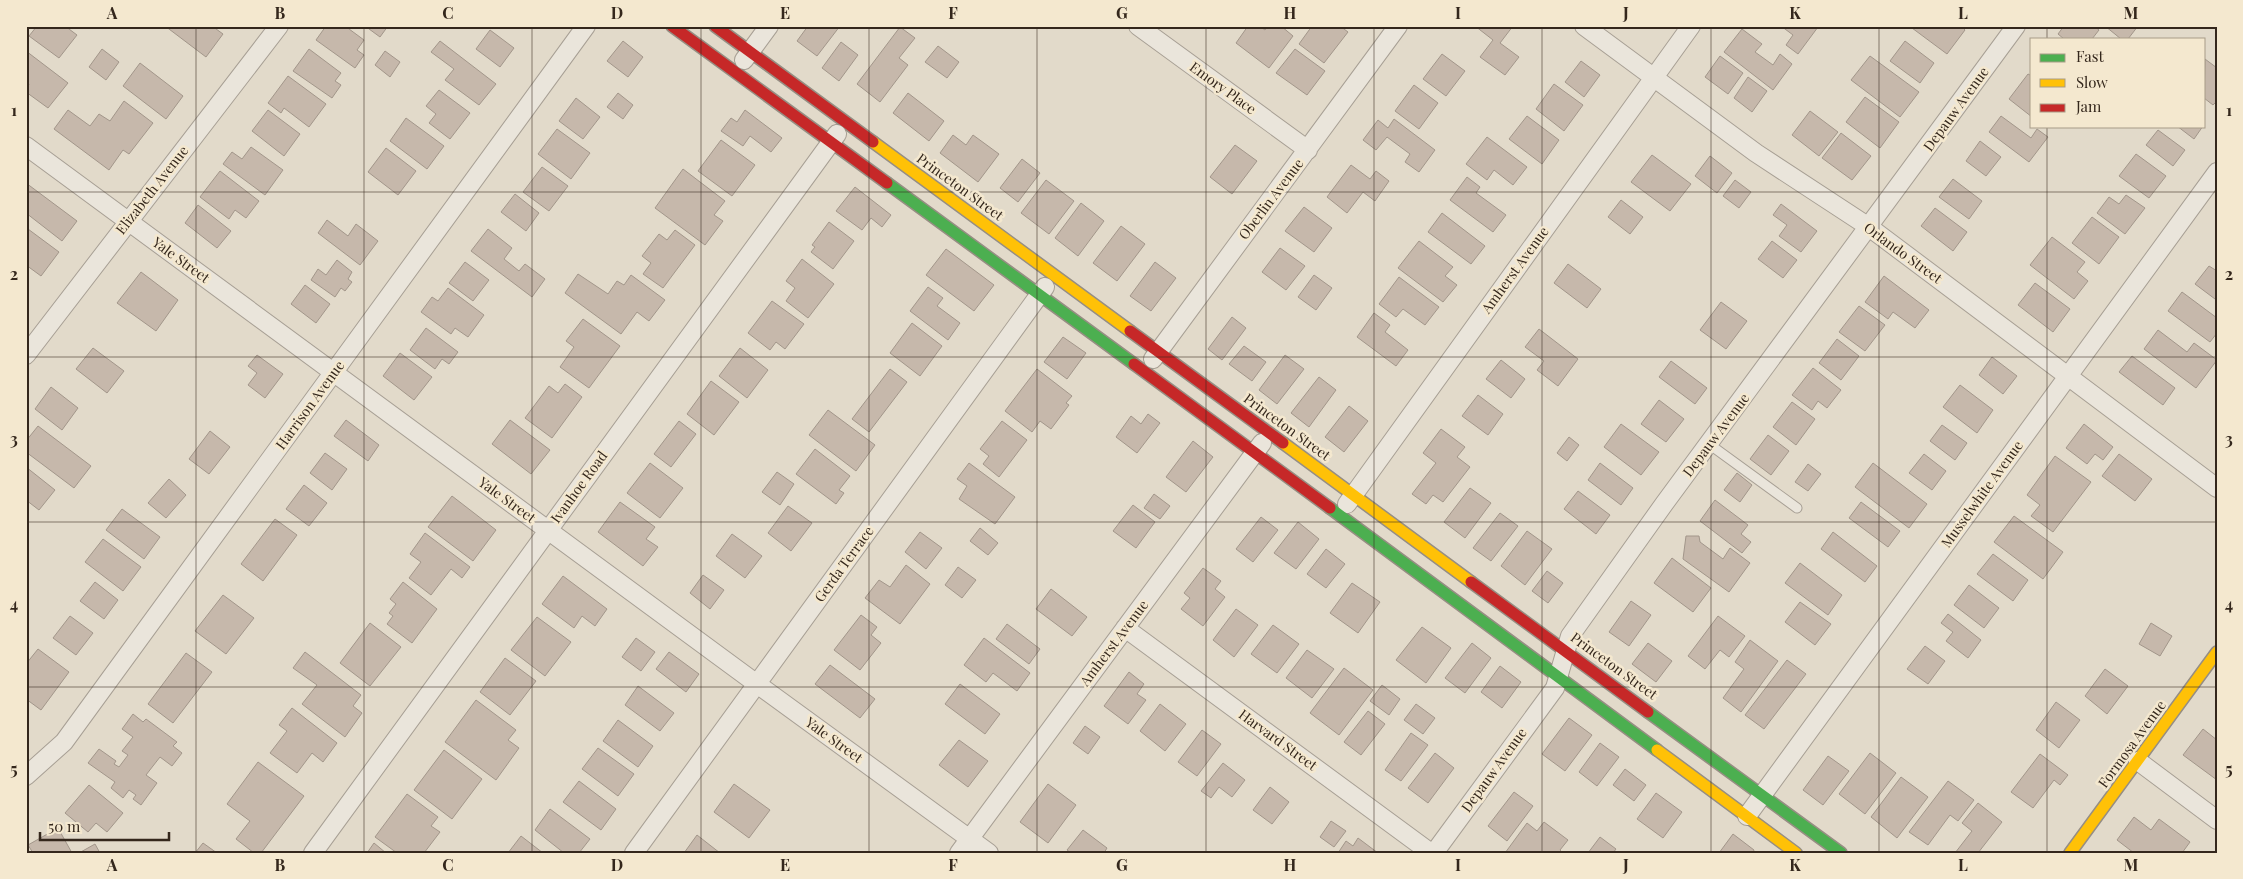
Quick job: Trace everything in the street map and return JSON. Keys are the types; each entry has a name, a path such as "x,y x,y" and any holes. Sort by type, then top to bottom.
{"main road":[{"path":"672,26 1255,453 1796,853"},
{"name":"Princeton Street","path":"715,26 1841,853"},
{"name":"Formosa Avenue","path":"2070,853 2217,652"}],"street":[{"name":"Elizabeth Avenue","path":"26,355 279,26"},
{"name":"Harrison Avenue","path":"26,776 64,742 586,26"},
{"path":"735,73 769,26"},
{"name":"Emory Place","path":"1138,26 1308,150"},
{"name":"Oberlin Avenue","path":"1143,372 1398,26"},
{"name":"Orlando Street","path":"1584,26 1756,153 1869,227 2217,488"},
{"name":"Amherst Avenue","path":"1339,515 1691,26"},
{"name":"Depauw Avenue","path":"1432,853 1555,688 1570,636 2016,26"},
{"name":"Ivanhoe Road","path":"313,853 846,122"},
{"name":"Yale Street","path":"26,146 989,853"},
{"name":"Musselwhite Avenue","path":"1747,816 2217,172"},
{"name":"Gerda Terrace","path":"634,853 1054,275"},
{"name":"Amherst Avenue","path":"959,853 1269,432"},
{"name":"Harvard Street","path":"1125,628 1432,853"},
{"path":"2138,761 2217,820"}],"lane":[{"path":"1709,444 1798,508"}],"building":[{"path":"37,26 65,26 77,35 59,58 29,36"},
{"path":"165,26 212,26 223,34 206,57"},
{"path":"326,26 345,26 364,40 357,50 364,55 355,68 316,40"},
{"path":"365,26 388,26 380,37"},
{"path":"808,26 840,26 817,56 797,41"},
{"path":"1248,26 1259,26 1265,30 1268,26 1281,26 1293,36 1269,68 1236,43"},
{"path":"1312,26 1340,26 1348,32 1324,63 1299,44"},
{"path":"1475,26 1513,26 1500,43 1519,57 1505,75 1480,57 1493,40"},
{"path":"1781,26 1818,27 1798,54 1786,45 1793,35"},
{"path":"1913,26 1961,26 1965,30 1947,54 1912,28"},
{"path":"2064,26 2094,26 2099,30 2093,38 2063,38 2058,34"},
{"path":"2105,26 2138,26 2129,38 2120,38"},
{"path":"900,27 915,38 899,58 908,65 880,102 857,84"},
{"path":"1742,29 1762,44 1755,52 1773,65 1780,54 1792,64 1773,90 1724,52"},
{"path":"490,30 514,48 500,67 476,49"},
{"path":"440,41 496,84 479,105 445,80 454,69 431,52"},
{"path":"623,41 643,57 628,77 607,61"},
{"path":"1905,41 1934,63 1920,83 1890,61"},
{"path":"841,42 858,55 839,81 822,68"},
{"path":"938,46 959,62 947,78 925,62"},
{"path":"102,49 119,62 106,80 89,67"},
{"path":"309,49 341,73 335,81 341,85 332,98 293,71"},
{"path":"1295,49 1325,71 1307,95 1276,73"},
{"path":"26,51 68,83 48,108 26,92 29,84 26,82"},
{"path":"385,51 400,62 390,77 375,65"},
{"path":"1442,54 1465,71 1446,96 1423,79"},
{"path":"1720,56 1743,73 1728,94 1705,77"},
{"path":"1870,56 1919,92 1900,117 1851,80"},
{"path":"2206,60 2217,68 2217,101 2213,105 2206,100"},
{"path":"1581,61 1600,75 1584,97 1565,82"},
{"path":"140,63 183,96 166,119 123,86"},
{"path":"2028,74 2030,75 2030,115 2009,99"},
{"path":"288,76 326,104 309,127 284,108 281,113 268,103"},
{"path":"1748,77 1767,91 1752,112 1734,98"},
{"path":"1554,84 1583,105 1564,131 1536,109"},
{"path":"1414,85 1438,103 1419,129 1395,111"},
{"path":"439,90 470,113 450,139 429,123 436,114 426,106"},
{"path":"618,93 633,105 623,119 607,107"},
{"path":"908,93 944,121 929,141 893,113"},
{"path":"1865,97 1899,122 1880,148 1846,122"},
{"path":"576,98 600,117 583,139 559,121"},
{"path":"124,101 153,123 129,154 123,150 109,170 54,129 68,110 90,126 99,114 110,121"},
{"path":"268,110 300,134 284,156 252,131"},
{"path":"745,110 782,138 771,152 750,136 743,146 721,131 731,118 737,122"},
{"path":"1810,111 1838,132 1819,156 1792,135"},
{"path":"1527,116 1559,140 1542,164 1509,139"},
{"path":"2001,116 2031,138 2037,129 2048,137 2029,162 1989,132"},
{"path":"406,118 444,146 427,169 390,141"},
{"path":"1394,119 1435,150 1419,172 1405,162 1410,154 1387,137 1376,150 1363,140 1378,120 1388,128"},
{"path":"2180,128 2202,128 2194,139"},
{"path":"557,129 590,153 571,179 538,154"},
{"path":"2158,130 2185,150 2173,166 2146,145"},
{"path":"1841,133 1871,156 1852,180 1822,158"},
{"path":"953,135 966,145 973,135 999,154 978,182 940,153"},
{"path":"1487,137 1527,167 1513,185 1494,170 1487,180 1466,164"},
{"path":"721,140 755,165 732,196 698,171"},
{"path":"1980,141 2001,157 1986,176 1966,161"},
{"path":"1235,145 1257,161 1232,194 1210,177"},
{"path":"251,147 283,170 265,195 223,164 232,152 242,159"},
{"path":"386,148 416,171 398,195 368,172"},
{"path":"2136,154 2166,176 2149,198 2119,176"},
{"path":"1652,155 1691,184 1670,211 1631,182"},
{"path":"1710,156 1732,173 1717,193 1695,176"},
{"path":"1022,159 1040,173 1018,202 1000,188"},
{"path":"1351,165 1370,179 1376,171 1389,181 1375,201 1363,192 1347,213 1327,197"},
{"path":"542,167 568,186 549,211 523,192"},
{"path":"683,169 725,201 714,215 723,221 705,245 655,208"},
{"path":"220,171 259,201 246,218 235,210 229,219 200,197"},
{"path":"1467,177 1480,187 1476,193 1506,215 1493,232 1450,200"},
{"path":"1953,179 1982,201 1969,219 1939,197"},
{"path":"1046,180 1074,201 1049,234 1021,213"},
{"path":"1735,180 1751,192 1739,208 1723,196"},
{"path":"26,183 77,221 62,241 26,213"},
{"path":"855,187 891,215 882,227 871,218 862,230 836,211"},
{"path":"515,194 539,213 526,231 501,212"},
{"path":"2126,195 2145,208 2125,234 2097,213 2109,197 2119,204"},
{"path":"1621,200 1643,217 1630,234 1608,217"},
{"path":"1081,203 1104,221 1078,256 1055,238"},
{"path":"1781,204 1817,231 1801,252 1779,236 1787,225 1773,215"},
{"path":"198,205 231,231 217,248 185,223"},
{"path":"1304,207 1332,228 1314,252 1285,231"},
{"path":"1935,208 1967,232 1953,251 1921,226"},
{"path":"1442,213 1485,246 1471,264 1428,232"},
{"path":"2092,217 2119,237 2099,264 2072,243"},
{"path":"327,220 348,236 356,224 378,241 360,265 318,233"},
{"path":"829,222 854,241 833,269 811,252 815,247 812,245"},
{"path":"1121,226 1145,244 1117,281 1093,263"},
{"path":"28,229 59,252 41,276 26,265"},
{"path":"488,229 512,248 504,259 519,271 525,264 545,279 532,297 471,251"},
{"path":"675,230 695,245 663,288 643,274 651,263 642,256 659,234 667,240"},
{"path":"2052,237 2085,262 2077,272 2088,281 2074,299 2030,265"},
{"path":"1419,241 1453,267 1445,276 1457,285 1443,302 1398,268"},
{"path":"1772,241 1797,260 1783,278 1758,259"},
{"path":"1280,248 1305,266 1286,290 1262,272"},
{"path":"946,249 994,285 974,311 926,275"},
{"path":"802,259 834,284 808,318 786,301 795,288 786,281"},
{"path":"337,260 352,272 348,279 352,282 345,291 341,288 335,297 311,280 318,269 326,275"},
{"path":"465,262 489,280 473,301 449,283"},
{"path":"1155,262 1176,278 1151,311 1130,296"},
{"path":"1568,264 1601,289 1587,308 1554,283"},
{"path":"2209,266 2217,271 2217,297 2215,299 2195,284"},
{"path":"141,272 178,300 156,331 117,303"},
{"path":"578,274 608,294 617,281 624,285 631,275 665,300 649,321 637,312 621,334 565,293"},
{"path":"1314,275 1332,288 1316,310 1298,297"},
{"path":"1884,276 1929,310 1915,328 1893,312 1888,319 1865,302"},
{"path":"1399,277 1439,307 1425,325 1403,309 1396,317 1379,304"},
{"path":"2035,283 2070,309 2053,332 2018,305"},
{"path":"305,285 330,304 316,323 291,304"},
{"path":"928,287 943,298 937,306 960,323 948,340 910,311"},
{"path":"448,288 484,315 468,337 455,328 451,334 421,312 432,297 438,301"},
{"path":"2182,292 2217,318 2217,333 2210,342 2168,311"},
{"path":"772,301 804,324 785,349 776,342 770,350 748,333"},
{"path":"1721,302 1747,321 1726,349 1700,330"},
{"path":"1859,306 1885,325 1865,351 1839,332"},
{"path":"1374,313 1390,325 1385,332 1408,350 1396,366 1357,337"},
{"path":"1232,317 1246,328 1222,360 1208,349"},
{"path":"583,319 620,346 589,388 560,367 574,347 566,341"},
{"path":"912,323 942,346 920,376 890,353"},
{"path":"426,328 458,352 449,364 442,359 435,369 410,350"},
{"path":"1539,329 1578,359 1558,386 1537,370 1544,361 1525,347"},
{"path":"2158,330 2187,352 2194,343 2217,360 2196,388 2144,349"},
{"path":"1063,337 1086,353 1067,379 1044,362"},
{"path":"1837,339 1859,356 1841,380 1819,363"},
{"path":"1244,346 1266,362 1252,381 1229,364"},
{"path":"93,348 124,371 107,393 76,369"},
{"path":"740,348 768,370 747,398 719,376"},
{"path":"400,353 432,377 414,400 383,376"},
{"path":"257,355 283,374 265,398 248,385 257,373 248,366"},
{"path":"1285,355 1304,369 1277,404 1259,390"},
{"path":"2132,356 2175,388 2163,405 2119,372"},
{"path":"1992,357 2017,376 2003,394 1979,375"},
{"path":"1501,360 1525,379 1511,398 1486,379"},
{"path":"1671,361 1707,388 1695,404 1659,377"},
{"path":"1813,368 1841,390 1827,408 1818,401 1812,410 1792,395"},
{"path":"890,369 907,382 869,432 852,419"},
{"path":"1037,369 1072,396 1066,403 1069,405 1051,429 1040,421 1032,432 1005,411"},
{"path":"1319,377 1336,390 1309,427 1291,413"},
{"path":"711,381 739,402 714,435 687,414"},
{"path":"565,384 582,397 552,438 525,418 549,386 558,393"},
{"path":"1960,385 1993,410 1977,433 1943,407"},
{"path":"51,387 78,408 62,430 35,409"},
{"path":"1478,395 1503,414 1488,435 1462,416"},
{"path":"1659,400 1684,419 1666,442 1641,424"},
{"path":"1792,402 1815,419 1796,445 1773,427"},
{"path":"1349,406 1368,421 1344,452 1325,437"},
{"path":"828,410 875,445 856,471 809,435"},
{"path":"1148,414 1160,423 1137,453 1116,437 1131,416 1141,424"},
{"path":"346,420 379,445 368,461 334,436"},
{"path":"510,420 550,450 531,474 492,444"},
{"path":"679,421 696,434 671,467 654,454"},
{"path":"1002,421 1027,440 999,477 983,464 989,456 980,449"},
{"path":"1621,424 1659,452 1641,475 1604,447"},
{"path":"2084,424 2113,447 2103,460 2095,454 2087,464 2066,448"},
{"path":"1942,425 1967,443 1955,460 1930,441"},
{"path":"38,426 91,466 74,488 26,452 26,441"},
{"path":"1441,429 1465,447 1457,457 1470,467 1443,502 1433,495 1426,504 1412,494 1436,463 1423,453"},
{"path":"210,431 230,447 209,474 189,459"},
{"path":"1768,435 1789,451 1771,475 1750,459"},
{"path":"1569,437 1579,445 1567,461 1557,453"},
{"path":"1193,441 1213,457 1186,492 1166,477"},
{"path":"815,449 850,476 839,490 844,493 836,504 796,474"},
{"path":"325,453 347,469 332,490 310,473"},
{"path":"1924,454 1946,471 1932,490 1909,473"},
{"path":"2119,454 2152,479 2135,501 2102,476"},
{"path":"2055,456 2091,482 2053,532 2031,516 2040,505 2027,495"},
{"path":"650,463 683,488 660,518 627,493"},
{"path":"969,463 1015,497 995,524 959,499 967,486 957,479"},
{"path":"1600,463 1633,488 1621,505 1588,480"},
{"path":"1873,463 1927,504 1909,528 1855,487"},
{"path":"1808,464 1821,474 1808,491 1795,482"},
{"path":"26,467 55,490 39,510 26,500"},
{"path":"777,472 794,484 780,505 762,492"},
{"path":"1737,473 1752,485 1740,502 1724,490"},
{"path":"169,479 186,495 166,518 148,503"},
{"path":"304,485 327,503 309,526 286,509"},
{"path":"1470,488 1491,503 1465,538 1444,522"},
{"path":"1578,491 1610,515 1596,534 1564,509"},
{"path":"1154,494 1170,506 1160,519 1144,508"},
{"path":"452,496 496,530 473,561 428,527"},
{"path":"1715,500 1748,525 1741,534 1751,542 1742,553 1700,521"},
{"path":"620,502 655,527 646,539 658,547 643,566 598,532"},
{"path":"1861,502 1900,531 1888,547 1849,518"},
{"path":"1133,505 1155,522 1136,548 1113,531"},
{"path":"788,506 812,523 791,551 768,533"},
{"path":"122,509 160,537 144,559 106,530"},
{"path":"1500,513 1518,526 1491,561 1473,548"},
{"path":"2014,516 2063,552 2043,579 1994,542"},
{"path":"1261,517 1278,530 1253,562 1236,549"},
{"path":"275,519 297,535 263,581 241,564"},
{"path":"1298,522 1319,539 1296,569 1274,553"},
{"path":"980,528 998,543 988,555 970,541"},
{"path":"1527,531 1552,549 1525,585 1501,566"},
{"path":"920,532 942,548 926,569 905,552"},
{"path":"1833,532 1877,566 1865,582 1821,549"},
{"path":"425,533 470,567 462,578 451,569 431,595 409,578 421,562 410,554"},
{"path":"732,534 762,556 745,578 716,556"},
{"path":"1686,536 1699,536 1700,542 1723,559 1730,548 1750,563 1729,592 1683,559"},
{"path":"103,539 141,567 123,591 85,562"},
{"path":"1326,549 1345,564 1326,588 1307,574"},
{"path":"1993,554 2028,580 2013,601 1977,574"},
{"path":"1672,558 1711,588 1693,612 1654,583"},
{"path":"1800,563 1842,595 1828,615 1785,583"},
{"path":"906,565 930,584 900,624 865,598 879,580 890,587"},
{"path":"958,567 976,580 962,598 945,585"},
{"path":"1203,568 1221,581 1215,589 1225,597 1203,626 1181,609 1190,598 1184,593"},
{"path":"1547,571 1563,583 1548,603 1532,591"},
{"path":"703,575 724,590 710,609 690,593"},
{"path":"563,576 607,609 595,626 582,616 574,628 542,604"},
{"path":"95,582 118,600 104,619 80,601"},
{"path":"403,582 437,609 412,643 387,624 393,616 389,613 396,604 390,599"},
{"path":"1352,583 1380,602 1358,633 1330,613"},
{"path":"1969,585 1999,608 1984,628 1954,605"},
{"path":"1051,589 1087,617 1072,636 1036,609"},
{"path":"223,595 254,618 226,654 195,631"},
{"path":"1631,601 1651,615 1629,646 1609,632"},
{"path":"1800,602 1831,624 1815,645 1785,622"},
{"path":"1236,609 1258,625 1234,657 1213,640"},
{"path":"1948,614 1981,640 1968,658 1946,641 1953,632 1941,623"},
{"path":"861,615 877,627 871,635 881,643 860,670 834,650"},
{"path":"70,616 93,633 76,655 53,638"},
{"path":"1718,616 1745,636 1729,657 1720,650 1705,669 1688,656"},
{"path":"537,617 571,642 545,676 511,650"},
{"path":"370,623 401,647 370,686 340,663"},
{"path":"2151,623 2172,636 2160,656 2139,644"},
{"path":"1007,624 1040,649 1029,664 996,639"},
{"path":"1273,625 1299,644 1277,673 1251,654"},
{"path":"1422,627 1451,648 1426,683 1396,660"},
{"path":"636,638 655,652 641,671 622,657"},
{"path":"984,638 1030,673 1017,691 993,673 986,682 964,665"},
{"path":"1750,640 1778,661 1741,712 1723,698 1744,669 1735,662"},
{"path":"1472,643 1491,658 1465,693 1445,678"},
{"path":"1648,643 1672,661 1656,682 1632,664"},
{"path":"1925,646 1945,661 1928,684 1907,669"},
{"path":"38,649 69,672 41,710 26,699 26,688 29,685 26,683 26,664"},
{"path":"1307,650 1334,669 1312,698 1286,678"},
{"path":"305,652 361,695 353,706 362,713 345,737 302,704 317,685 293,668"},
{"path":"669,652 699,674 686,692 656,669"},
{"path":"186,653 212,672 173,723 148,704"},
{"path":"505,658 536,681 510,715 480,692"},
{"path":"1787,660 1806,674 1764,729 1745,715"},
{"path":"830,665 875,699 860,718 815,684"},
{"path":"1500,666 1521,682 1502,708 1481,692"},
{"path":"1344,668 1373,690 1339,735 1310,713"},
{"path":"2105,669 2128,686 2107,714 2085,696"},
{"path":"1129,672 1144,684 1137,694 1146,700 1128,724 1104,706"},
{"path":"960,684 1000,714 985,734 945,704"},
{"path":"1382,685 1400,699 1389,715 1370,701"},
{"path":"638,686 674,713 660,731 625,705"},
{"path":"476,700 516,730 508,740 519,748 496,780 445,742"},
{"path":"2056,702 2080,720 2059,748 2036,730"},
{"path":"1160,704 1186,724 1165,751 1140,731"},
{"path":"1416,704 1435,718 1423,734 1404,720"},
{"path":"292,708 337,743 323,762 312,753 297,773 270,753 287,731 279,725"},
{"path":"1368,711 1385,724 1361,755 1344,742"},
{"path":"133,714 143,722 146,719 177,742 173,746 182,753 172,766 160,757 146,775 157,783 141,805 133,799 136,795 129,790 123,798 111,788 115,782 88,763 99,749 116,761 114,764 119,767 128,755 122,751 133,737 122,729"},
{"path":"1569,718 1592,735 1565,771 1542,754"},
{"path":"618,720 653,746 638,767 603,741"},
{"path":"1085,726 1100,737 1088,754 1073,743"},
{"path":"2203,729 2217,740 2217,780 2183,755"},
{"path":"1202,730 1221,744 1197,776 1178,762"},
{"path":"1411,733 1428,745 1401,781 1385,770"},
{"path":"959,740 988,761 968,787 939,765"},
{"path":"1600,743 1619,757 1597,786 1579,772"},
{"path":"598,748 634,774 618,796 582,769"},
{"path":"444,750 482,779 452,819 414,790"},
{"path":"1435,753 1454,768 1428,803 1408,788"},
{"path":"1870,753 1896,773 1865,814 1839,794"},
{"path":"2040,754 2068,775 2060,785 2054,780 2033,808 2011,792"},
{"path":"1828,756 1849,771 1823,805 1803,790"},
{"path":"258,762 304,796 261,853 254,853 236,839 250,821 227,804"},
{"path":"1223,763 1245,780 1232,797 1219,787 1211,798 1201,791"},
{"path":"1625,769 1646,785 1634,801 1613,785"},
{"path":"1901,777 1928,797 1897,838 1871,817"},
{"path":"579,781 616,809 601,830 563,802"},
{"path":"1948,781 1974,800 1958,821 1950,815 1928,845 1909,832"},
{"path":"734,784 770,810 749,838 714,812"},
{"path":"1048,784 1076,805 1048,843 1020,822"},
{"path":"89,785 123,813 107,832 96,823 88,832 65,813"},
{"path":"1270,787 1289,802 1272,824 1253,810"},
{"path":"1514,792 1533,806 1507,841 1488,826"},
{"path":"1656,793 1682,812 1663,838 1637,819"},
{"path":"407,794 438,817 431,826 440,832 424,853 397,853 375,837"},
{"path":"1978,803 2002,822 1978,853 1955,853 1972,831 1962,823"},
{"path":"550,809 590,839 579,853 564,853 535,830"},
{"path":"2134,817 2151,830 2159,819 2190,842 2182,853 2134,853 2117,840"},
{"path":"1331,821 1346,831 1334,847 1320,837"},
{"path":"1544,822 1568,840 1560,850 1563,853 1505,853 1527,823 1537,831"},
{"path":"58,828 72,853 33,853 28,845"},
{"path":"1083,830 1107,848 1104,853 1071,853 1067,850"},
{"path":"1733,834 1754,850 1753,853 1719,853"},
{"path":"697,835 720,853 684,853"},
{"path":"521,836 543,853 508,853"},
{"path":"1600,837 1616,849 1613,853 1588,853"},
{"path":"1358,838 1378,853 1338,853 1346,841 1353,846"},
{"path":"203,843 217,853 195,853"},
{"path":"374,843 386,853 367,853"},
{"path":"95,844 100,853 79,853"}],"traffic: fast":[{"path":"887,183 1134,364"},
{"path":"1330,508 1657,750"},
{"path":"1648,712 1841,853"}],"traffic: slow":[{"path":"873,142 1130,331"},
{"path":"1283,443 1471,582"},
{"path":"2070,853 2217,652"},
{"path":"1657,750 1796,853"}],"traffic: jam":[{"path":"672,26 887,183"},
{"path":"715,26 873,142"},
{"path":"1130,331 1283,443"},
{"path":"1134,364 1330,508"},
{"path":"1471,582 1648,712"}]}
